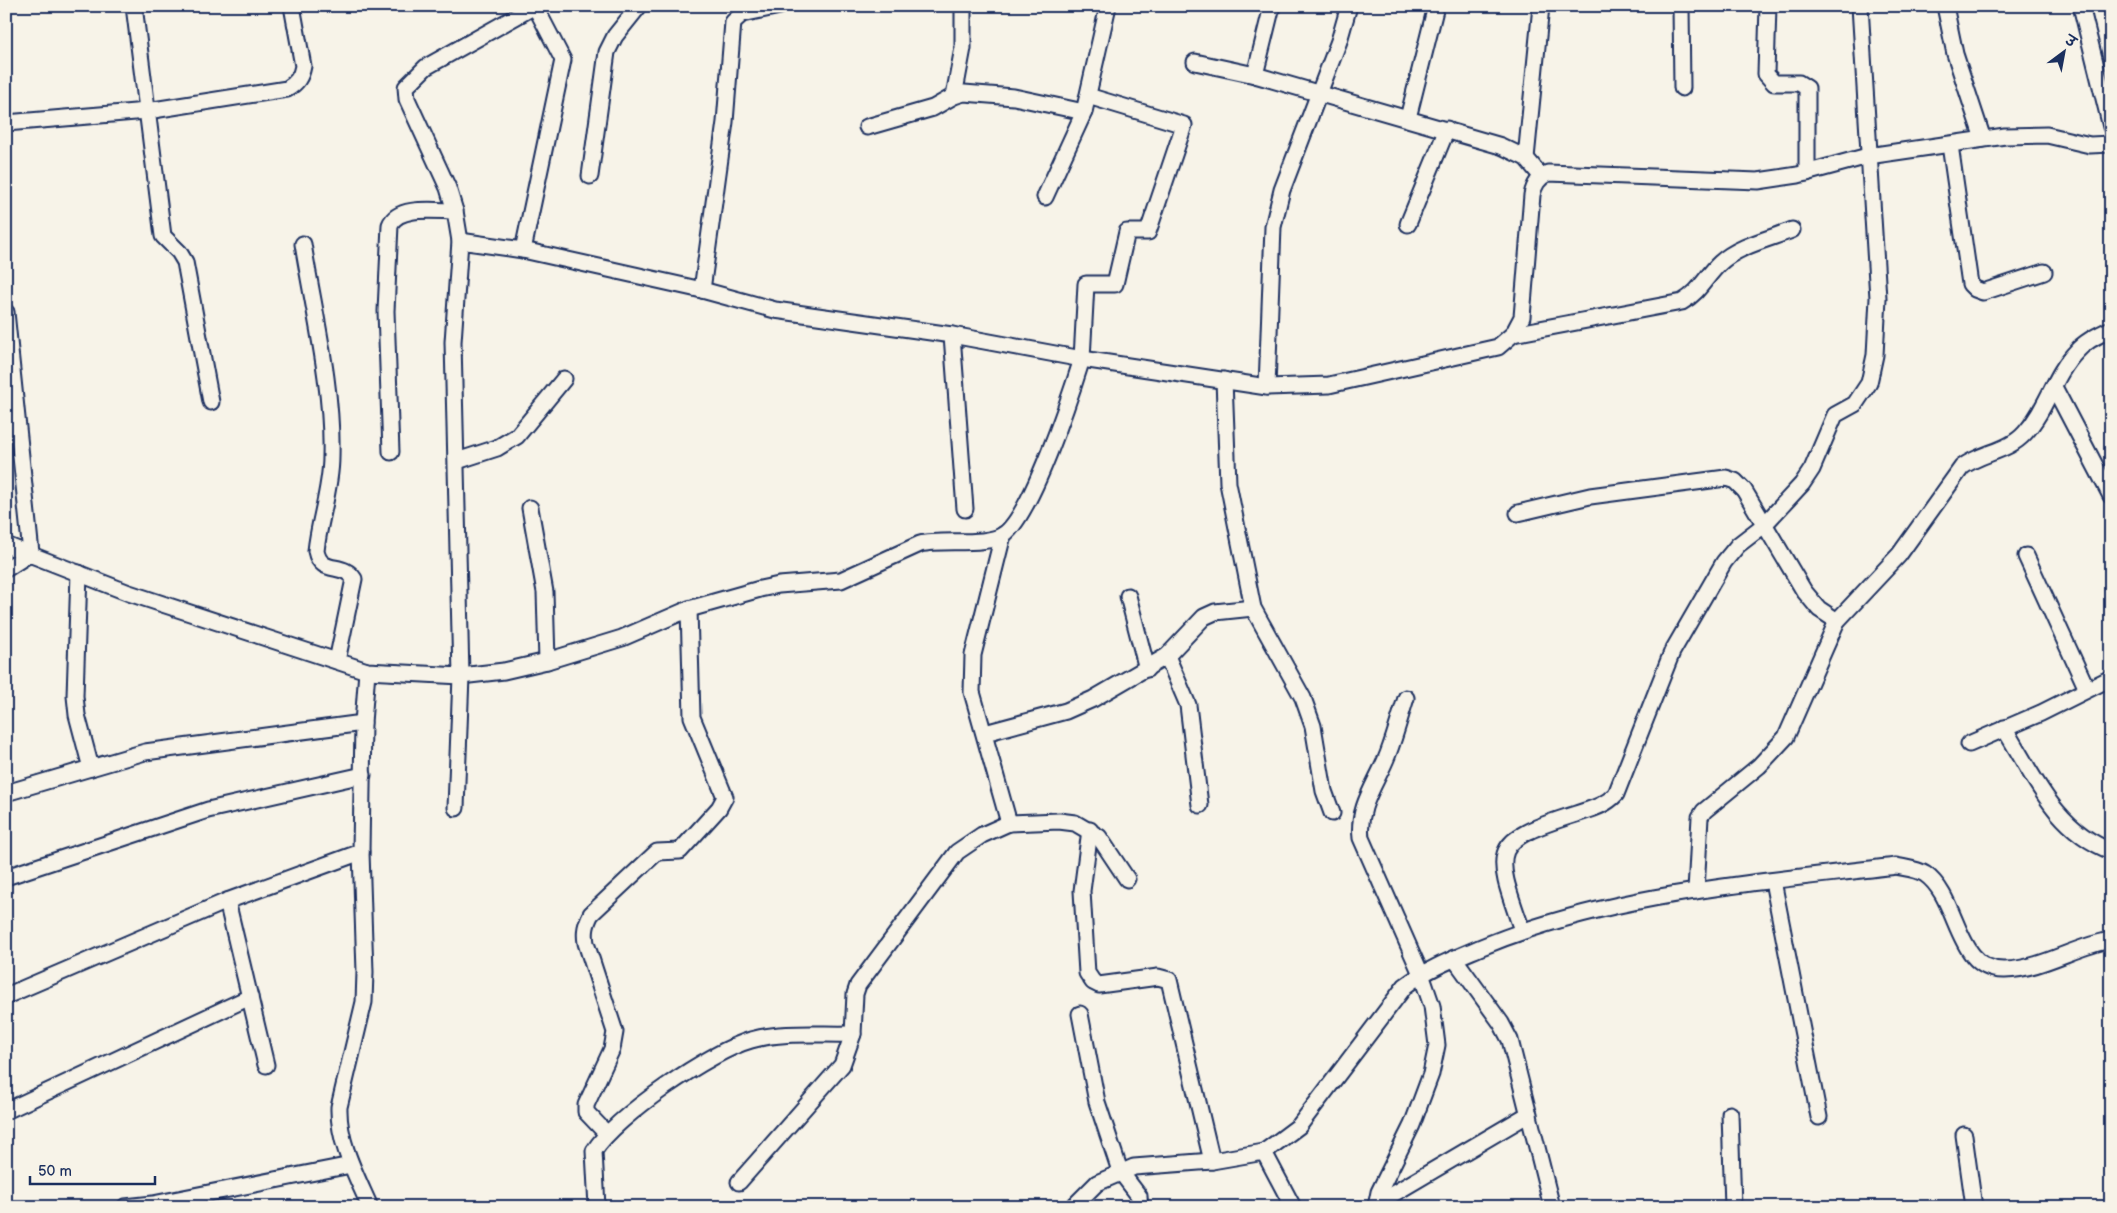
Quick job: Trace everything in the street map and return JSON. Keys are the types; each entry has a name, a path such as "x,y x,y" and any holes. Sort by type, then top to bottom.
{"street":[{"path":"134,6 163,236 180,252 185,262 211,402"},
{"path":"6,123 148,111 287,89 295,84 303,66 292,6"},
{"path":"456,808 461,676 453,314 460,241 456,211 448,188 407,98 406,87 426,67 535,6 563,60 523,250"},
{"path":"590,176 607,52 615,36 638,6"},
{"path":"954,96 963,48 964,6"},
{"path":"1045,198 1084,112 1108,6"},
{"path":"1255,75 1272,6"},
{"path":"1266,387 1273,227 1282,190 1319,93 1349,6"},
{"path":"1408,118 1436,6"},
{"path":"1526,158 1541,6"},
{"path":"1681,6 1682,88"},
{"path":"1768,6 1766,74 1774,84 1799,83 1807,88 1807,173"},
{"path":"1522,930 1502,868 1503,857 1508,846 1531,828 1602,805 1616,794 1672,652 1729,554 1764,526 1802,484 1812,469 1835,415 1854,404 1870,383 1875,355 1878,298 1860,6"},
{"path":"1946,6 1954,54 1983,139"},
{"path":"2081,6 2111,127"},
{"path":"702,290 724,122 733,22 742,14 770,8"},
{"path":"1196,62 1255,75 1501,146 1526,158 1541,176"},
{"path":"867,127 934,108 954,96 964,93 990,94 1084,112"},
{"path":"1009,823 972,692 973,655 1003,536 1023,511 1068,406 1082,359 1086,284 1115,284 1127,232 1148,232 1184,125 1088,96"},
{"path":"1408,224 1447,129"},
{"path":"460,241 523,250 702,290 775,310 952,335 1082,359 1266,387 1329,385 1498,347 1513,334 1522,317 1532,195 1534,186 1541,176 1548,174 1758,181 1781,179 1868,156 2027,134 2047,135 2090,144 2111,144"},
{"path":"1950,145 1970,284 1975,289 1983,292 2044,272"},
{"path":"391,452 386,311 390,225 392,218 402,213 456,211"},
{"path":"1513,334 1682,302 1693,296 1719,264 1728,256 1792,230"},
{"path":"303,244 329,405 332,441 331,471 316,551 318,560 323,565 342,570 350,574 354,579 337,661"},
{"path":"6,312 31,554"},
{"path":"1696,891 1700,817 1704,811 1760,766 1786,737 1837,621 1899,555 1962,467 1971,460 2004,449 2016,441 2032,425 2075,352 2086,342 2111,329"},
{"path":"952,335 965,510"},
{"path":"457,460 497,448 517,436 564,379"},
{"path":"1224,380 1228,483 1254,608 1303,698 1313,726 1324,791 1332,813"},
{"path":"2054,387 2111,496"},
{"path":"1518,513 1590,496 1726,478 1735,481 1744,490 1764,526 1812,602 1837,621"},
{"path":"530,508 545,592 547,661"},
{"path":"6,545 130,593 367,671 461,676 504,671 547,661 622,638 690,609 779,584 841,580 927,542 986,540 1003,536"},
{"path":"6,569 31,554"},
{"path":"2026,556 2087,689"},
{"path":"78,572 77,715 91,768"},
{"path":"1128,596 1147,669"},
{"path":"985,733 1066,711 1094,699 1167,656 1204,617 1215,612 1254,608"},
{"path":"607,1134 586,1112 586,1105 612,1049 615,1032 586,942 584,933 587,922 591,914 657,852 680,851 719,808 725,797 692,717 690,609"},
{"path":"1167,656 1188,706 1200,805"},
{"path":"367,671 363,724 361,852 365,972 364,1002 339,1107 338,1122 351,1165 370,1207"},
{"path":"1969,744 2111,678"},
{"path":"1376,1205 1379,1192 1412,1125 1436,1059 1438,1045 1432,1006 1421,974 1361,838 1359,824 1361,814 1387,755 1406,698"},
{"path":"7,791 145,752 363,724"},
{"path":"2004,728 2057,814 2083,837 2111,851"},
{"path":"6,877 208,810 363,775"},
{"path":"739,1182 835,1076 846,1059 853,1034 855,994 858,985 947,864 968,843 1009,823 1059,821 1075,823 1090,830 1099,837 1127,879"},
{"path":"1090,830 1082,891 1087,973 1093,982 1099,984 1158,977 1169,980 1212,1161"},
{"path":"6,996 227,901 361,852"},
{"path":"1073,1207 1097,1183 1134,1167 1212,1161 1264,1152 1299,1126 1396,996 1421,974 1522,930 1629,904 1696,891 1896,866 1924,873 1941,890 1970,952 1977,962 1986,968 2006,970 2026,967 2094,943 2111,940"},
{"path":"1772,881 1819,1117"},
{"path":"227,901 266,1065"},
{"path":"1454,958 1510,1040 1552,1207"},
{"path":"6,1111 250,997"},
{"path":"1080,1014 1097,1102 1120,1172 1139,1196 1140,1207"},
{"path":"597,1207 594,1151 607,1134 660,1090 739,1044 769,1036 853,1034"},
{"path":"1376,1205 1529,1114"},
{"path":"1730,1114 1733,1207"},
{"path":"1964,1135 1974,1207"},
{"path":"1264,1152 1293,1207"},
{"path":"125,1207 153,1204 351,1165"}]}
